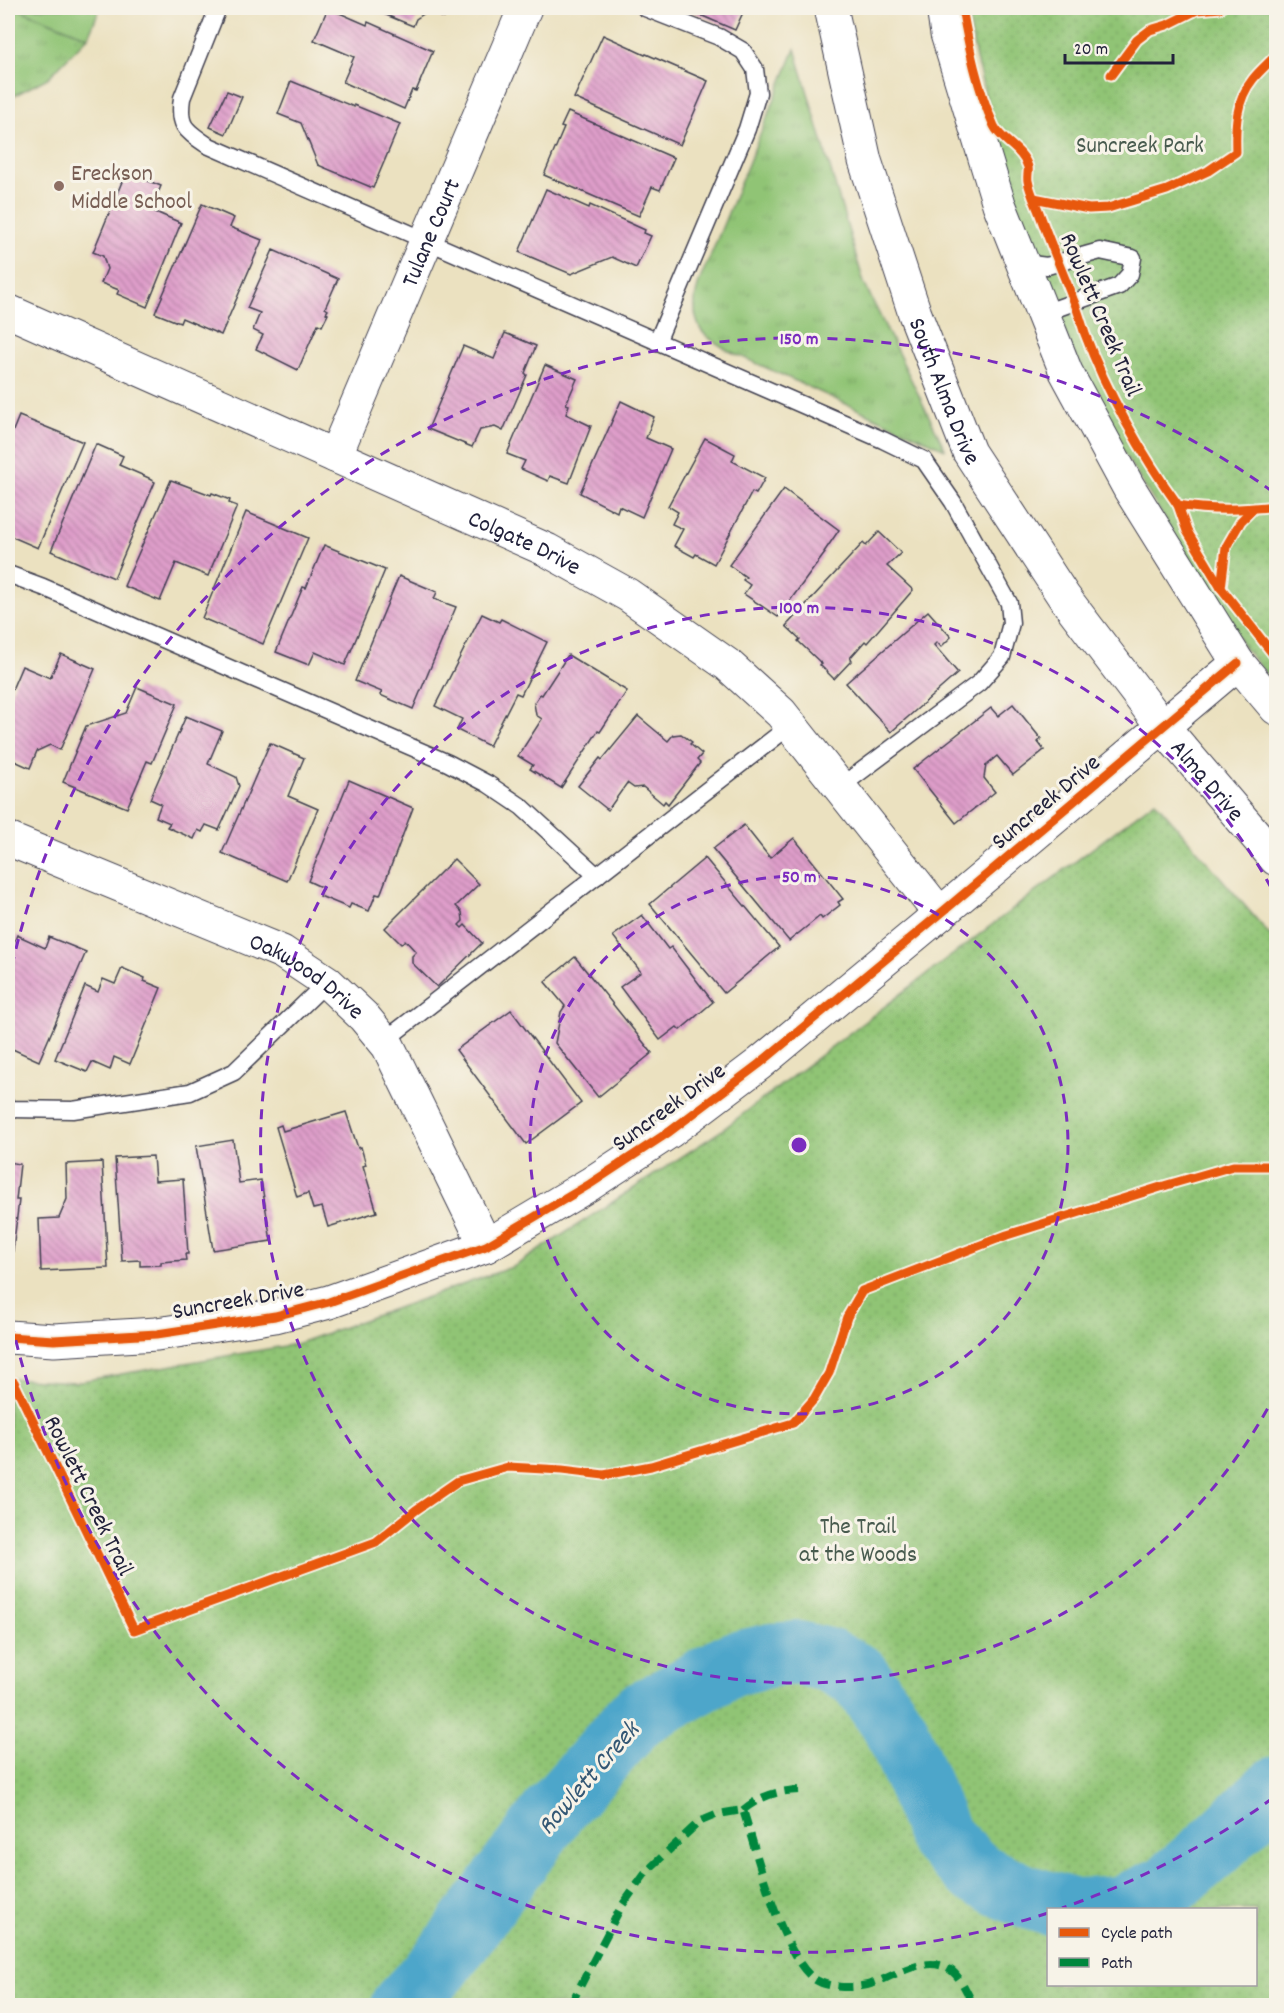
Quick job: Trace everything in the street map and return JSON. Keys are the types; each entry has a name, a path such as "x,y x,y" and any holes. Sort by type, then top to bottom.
{"street":[{"name":"Tulane Court","path":"335,456 525,8"},
{"name":"South Alma Drive","path":"831,8 865,161 915,314 969,452 1064,597 1163,727"},
{"path":"943,8 946,34 999,204 1066,372 1129,488 1238,663 1276,708"},
{"name":"Colgate Drive","path":"8,311 547,550 628,595 728,665 781,713 940,914"},
{"name":"Suncreek Drive","path":"8,1337 54,1340 156,1334 275,1316 329,1302 486,1246 590,1184 669,1132 759,1064 1238,663"},
{"name":"Alma Drive","path":"1163,727 1276,859"},
{"name":"Oakwood Drive","path":"8,839 282,952 327,982 364,1017 388,1046 486,1246"}],"lane":[{"path":"218,8 182,98 180,113 187,131 207,145 883,440 924,460 953,502 1009,603 1011,623 1002,657 979,683 840,787"},
{"path":"645,8 719,37 743,51 755,69 758,93 747,129 657,342"},
{"path":"1023,263 1047,266 1100,251 1133,258 1130,274 1119,286 1044,313"},
{"path":"8,574 43,587 448,763 488,784 522,807 597,876"},
{"path":"384,1041 791,725"},
{"path":"8,1108 73,1110 190,1092 234,1072 327,982"}],"green space":[{"path":"8,8 16,8 88,37 48,78 8,99"},
{"path":"16,8 100,8 88,37"},
{"name":"Suncreek Park","path":"967,8 1276,8 1276,685 1246,650 1102,418 1022,235 976,59"},
{"path":"795,49 864,283 945,449 727,350 706,336 697,321 695,302 702,274"},
{"name":"The Trail at the Woods","path":"1155,801 1276,942 1276,2005 8,2005 8,1378 75,1382 296,1344 515,1266 718,1133"}],"building":[{"path":"328,8 367,25 368,22 433,51 416,91 412,90 404,109 343,82 354,57 314,40"},
{"path":"369,8 449,8 444,18 428,11 416,19 413,26"},
{"path":"684,8 745,8 735,30"},
{"path":"603,35 708,81 680,145 574,98"},
{"path":"291,81 400,124 373,188 318,165 301,123 278,114"},
{"path":"227,91 242,97 226,134 210,127"},
{"path":"568,112 674,158 660,190 652,187 639,216 544,175 564,128 561,127"},
{"path":"126,172 161,186 151,210 181,223 147,307 117,294 119,290 101,283 107,269 103,256 93,252"},
{"path":"546,189 589,208 590,205 645,230 644,233 651,236 636,268 612,257 571,274 519,252"},
{"path":"202,204 234,218 230,227 262,240 221,335 182,318 180,323 155,313"},
{"path":"273,250 338,279 325,308 328,314 322,326 318,324 298,370 256,349 263,335 253,330 260,313 247,308"},
{"path":"505,333 536,346 525,373 527,375 503,431 495,427 480,430 472,447 428,429 463,346 494,359"},
{"path":"545,365 577,379 566,404 569,405 566,414 591,426 569,483 550,476 548,481 521,469 525,461 507,454"},
{"path":"621,401 654,417 646,438 671,449 642,517 619,506 617,512 580,493"},
{"path":"19,416 83,442 38,548 8,535 8,443"},
{"path":"705,438 735,454 732,461 765,478 756,494 752,492 714,564 696,554 694,557 674,546 683,529 672,524 678,512 668,506"},
{"path":"96,444 123,456 119,465 155,482 114,578 51,551"},
{"path":"171,480 230,500 229,503 237,506 208,576 176,563 160,601 124,586"},
{"path":"784,489 839,530 778,617 744,594 750,585 743,580 746,577 729,565"},
{"path":"246,512 308,538 263,644 202,618"},
{"path":"879,532 901,553 887,566 913,590 867,643 865,641 850,658 852,660 834,679 786,626 863,543 866,546"},
{"path":"324,545 385,570 345,665 315,652 309,665 276,652 303,587 306,588"},
{"path":"399,576 437,592 434,599 456,607 413,709 380,695 382,692 355,681"},
{"path":"928,611 951,637 941,647 937,642 934,645 958,673 891,732 846,683"},
{"path":"482,614 499,622 501,619 547,642 521,695 516,693 489,746 457,730 462,719 435,706"},
{"path":"61,654 95,669 60,750 50,745 37,751 30,768 8,758 8,699 22,666 50,678"},
{"path":"568,655 627,691 561,788 530,769 533,765 518,756 542,719 536,715 534,703 540,694 542,695"},
{"path":"137,687 177,704 152,763 147,761 127,808 63,782 86,726 126,713"},
{"path":"1013,704 1041,739 1038,742 1044,750 1013,775 997,756 986,765 984,778 995,792 956,823 913,769 991,708 998,716"},
{"path":"186,716 222,731 208,764 236,777 239,786 219,830 206,825 202,832 198,830 194,839 167,827 170,823 156,817 161,804 150,799"},
{"path":"638,716 668,741 673,735 681,734 692,742 690,744 702,754 697,760 700,763 668,804 665,801 663,804 643,787 634,788 627,783 608,810 578,786"},
{"path":"270,743 304,758 288,796 318,809 287,881 222,853"},
{"path":"349,780 413,808 380,895 376,894 369,911 351,904 349,908 320,896 323,888 308,881"},
{"path":"744,825 770,858 794,838 843,899 838,902 840,905 822,919 820,916 789,941 713,849"},
{"path":"705,858 779,947 724,993 650,904"},
{"path":"454,859 479,884 456,906 462,912 463,921 459,925 462,928 465,925 482,943 437,987 412,963 412,956 416,952 405,940 401,944 385,928"},
{"path":"642,915 668,949 671,947 713,1002 680,1030 677,1027 660,1040 620,987 641,972 613,936"},
{"path":"17,935 45,948 49,937 86,952 39,1061 8,1047 8,968 11,960 8,957"},
{"path":"575,957 652,1053 598,1097 555,1043 561,1012 565,1006 545,982"},
{"path":"122,968 161,988 130,1064 114,1057 110,1070 92,1062 87,1072 55,1059 85,986 98,992 103,979 115,984"},
{"path":"511,1010 581,1103 526,1144 456,1050"},
{"path":"346,1112 358,1148 361,1147 366,1165 363,1166 377,1212 328,1227 322,1207 313,1209 308,1193 297,1197 276,1127 281,1125 283,1131"},
{"path":"233,1140 239,1183 261,1180 271,1241 213,1250 196,1146"},
{"path":"153,1156 155,1181 183,1179 188,1254 185,1254 186,1260 140,1266 140,1260 122,1261 115,1158"},
{"path":"8,1162 20,1164 16,1200 19,1200 11,1267 8,1266"},
{"path":"102,1162 108,1268 41,1271 39,1219 59,1218 67,1199 66,1164"}],"waterway":[{"name":"Rowlett Creek","path":"402,2006 439,1967 555,1809 639,1715 733,1664 772,1655 798,1653 828,1660 859,1676 896,1728 940,1837 977,1874 1024,1896 1064,1908"},
{"name":"Rowlett Creek","path":"1120,1908 1167,1887 1213,1848 1276,1788"}],"marked path":[{"path":"743,1810 769,1795 799,1790"},
{"path":"570,2006 621,1907 647,1871 699,1822 718,1814 743,1810 780,1924 790,1947 801,1965 813,1978 834,1986 860,1986 874,1983 913,1967 933,1964 943,1966 956,1974 974,2006"}],"cycle path":[{"name":"Rowlett Creek Trail","path":"962,8 974,67 988,112 997,131 1022,155 1028,167 1028,181 1032,194 1094,356 1114,400 1151,465 1178,505 1227,509 1276,506"},
{"path":"1111,75 1137,40 1150,30 1167,25 1197,10 1221,8"},
{"path":"1034,198 1089,209 1108,208 1167,190 1208,171 1236,152 1236,123 1243,96 1253,79 1276,55"},
{"path":"1178,505 1187,531 1221,588 1276,658"},
{"path":"1221,588 1226,547 1241,521 1253,509"},
{"path":"8,1337 54,1340 157,1334 275,1316 329,1302 486,1246 590,1184 669,1132 759,1064 1238,663"},
{"name":"Rowlett Creek Trail","path":"8,1382 14,1382 134,1630 376,1542 416,1510 458,1481 508,1467 604,1475 651,1466 793,1423 814,1399 829,1373 847,1317 862,1291 1007,1235 1167,1185 1233,1166 1276,1166"}],"place":[{"name":"Ereckson Middle School","path":"59,186"}]}
